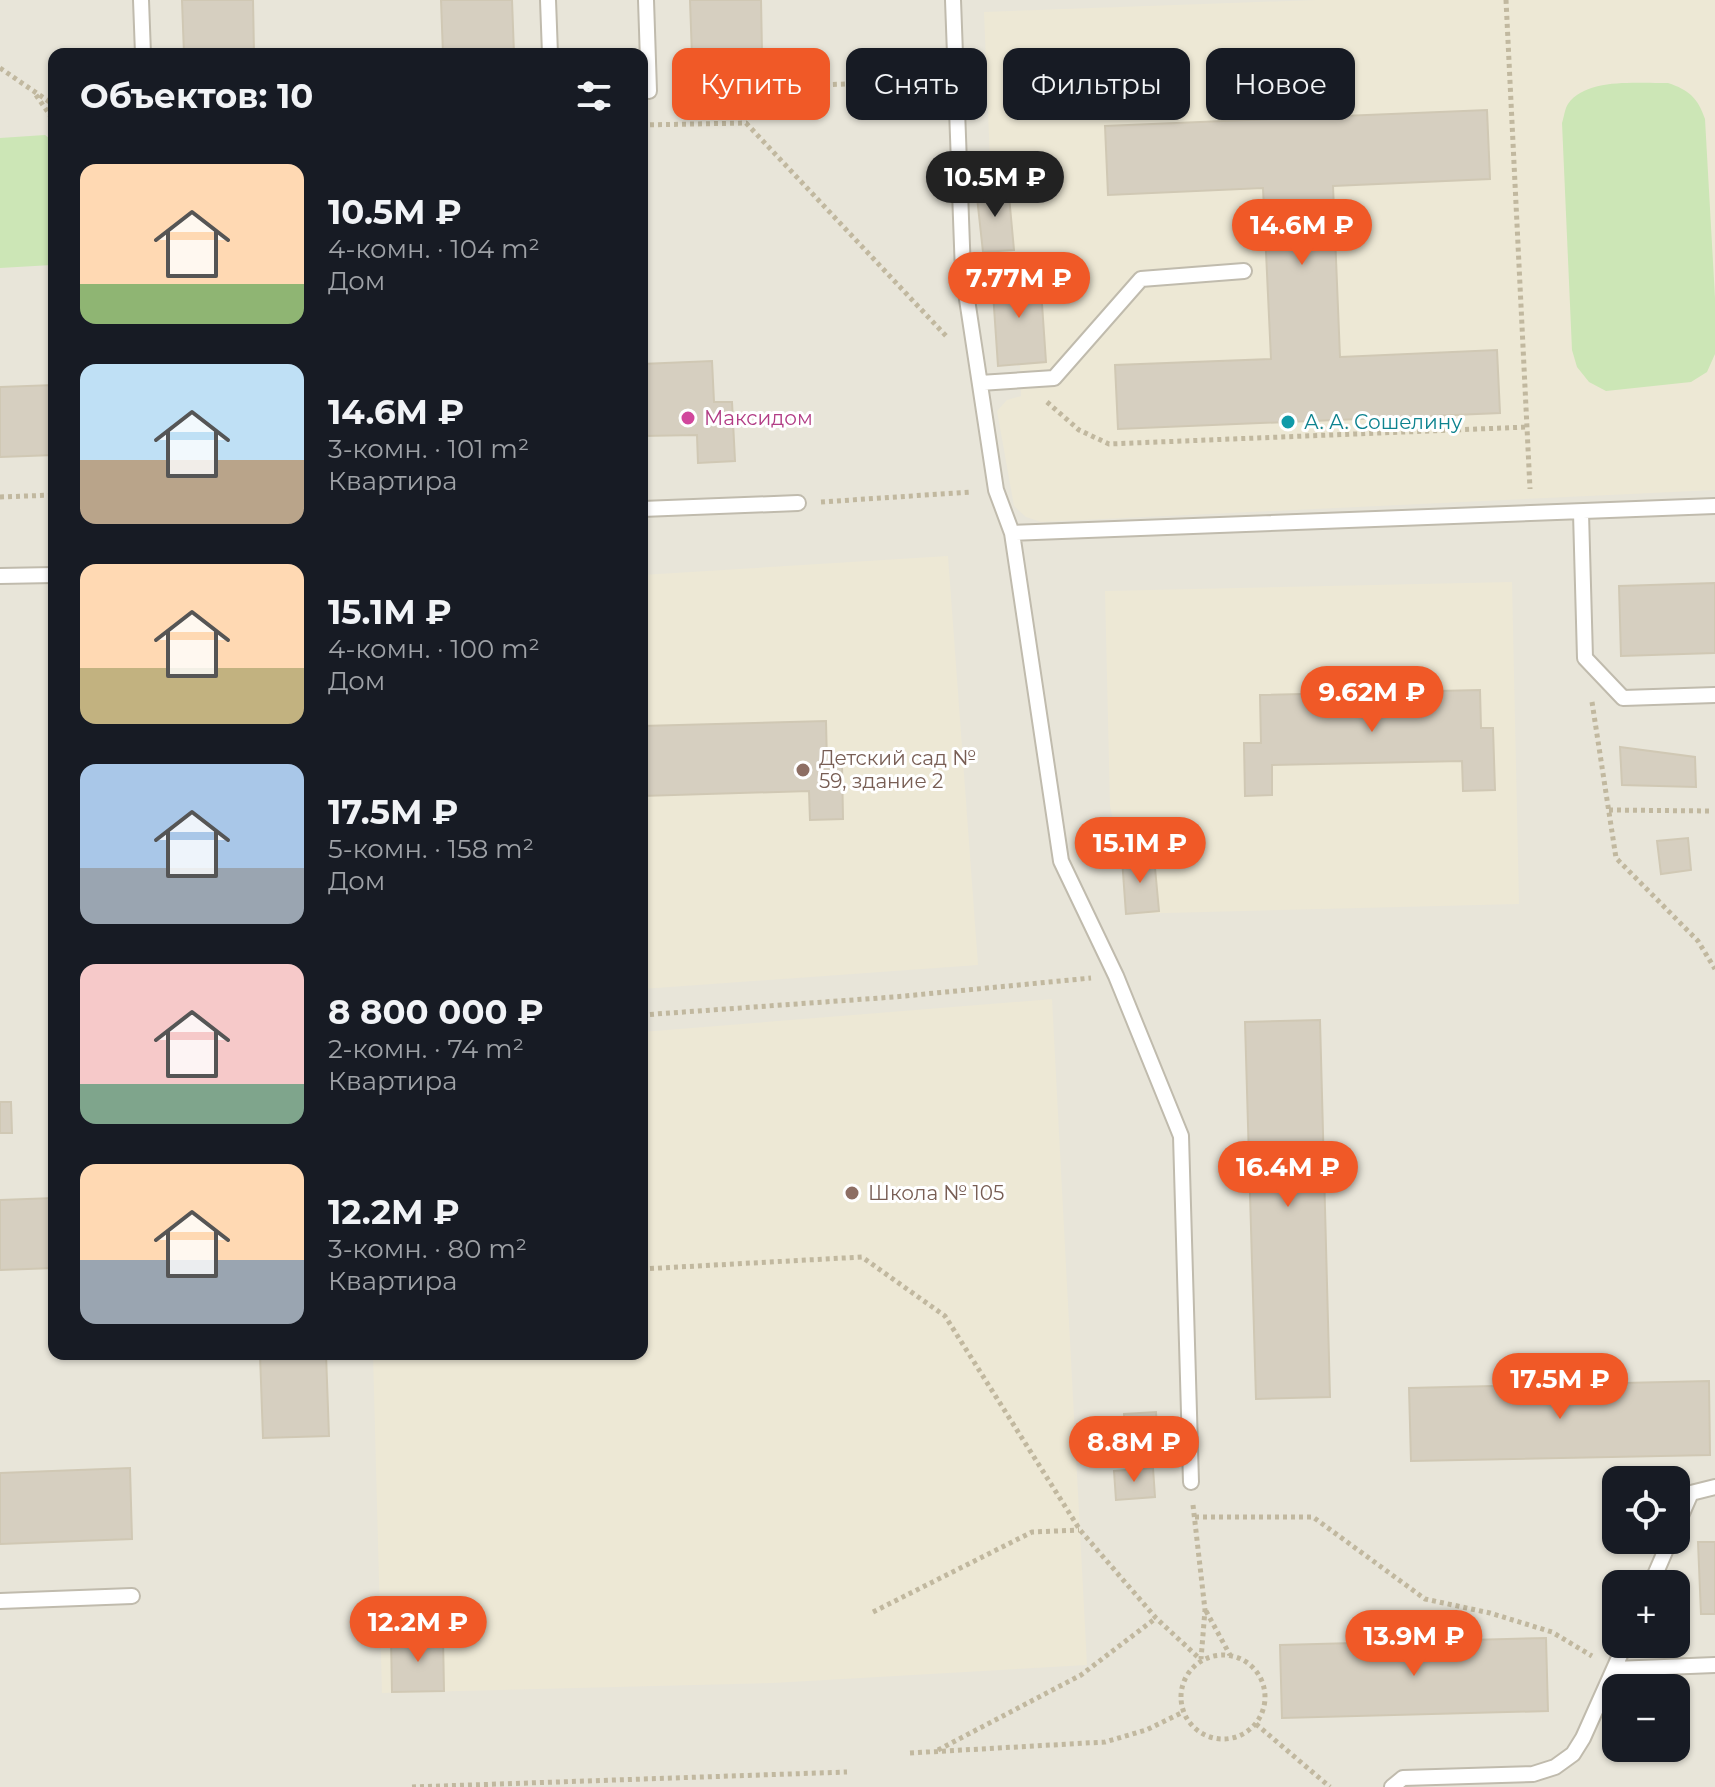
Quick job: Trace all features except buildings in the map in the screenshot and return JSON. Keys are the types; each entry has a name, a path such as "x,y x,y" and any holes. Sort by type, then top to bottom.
{"lane":[{"path":"141,0 143,48"},
{"path":"548,0 550,48"},
{"path":"646,0 648,48"},
{"path":"953,0 955,48"},
{"path":"648,61 649,91"},
{"path":"957,120 963,273 996,490 1012,533 1061,861 1116,976 1181,1136 1191,1482"},
{"path":"979,376 1054,378 1141,279 1244,271"},
{"path":"648,509 798,503"},
{"path":"1012,533 1715,506"},
{"path":"1581,513 1585,658 1623,698 1715,695"},
{"path":"0,576 48,575"},
{"path":"1690,1495 1715,1487"},
{"path":"0,1601 132,1596"},
{"path":"1392,1787 1403,1778 1533,1774 1555,1767 1573,1754 1583,1738 1619,1658"},
{"path":"1614,1669 1715,1665"}],"path":[{"path":"1506,0 1531,499"},
{"path":"0,68 48,101"},
{"path":"649,91 846,84"},
{"path":"33,90 48,112"},
{"path":"648,125 746,123 979,376"},
{"path":"1029,379 1050,407 1079,430 1109,444 1527,427"},
{"path":"798,503 996,490"},
{"path":"0,497 48,495"},
{"path":"1585,658 1616,858 1698,941 1715,969"},
{"path":"1609,810 1711,811"},
{"path":"648,1015 894,997 1116,976"},
{"path":"648,1269 862,1257 945,1316 1080,1530 1156,1618 1201,1660"},
{"path":"1191,1482 1205,1610 1201,1660"},
{"path":"1195,1517 1313,1517 1425,1599 1490,1613 1552,1632 1614,1669"},
{"path":"873,1612 1032,1532 1080,1530"},
{"path":"1205,1610 1230,1655"},
{"path":"935,1752 1081,1675 1156,1618"},
{"path":"1215,1654 1230,1655 1244,1659 1255,1669 1263,1682 1266,1697 1256,1724 1245,1734 1231,1739 1216,1739 1190,1725 1180,1697 1182,1683 1201,1660 1215,1654"},
{"path":"910,1753 1105,1742 1146,1730 1183,1712"},
{"path":"1256,1724 1330,1787"},
{"path":"412,1787 847,1772"}],"shaded area":[{"path":"0,0 1715,0 1715,1787 0,1787"},
{"path":"1317,0 1715,0 1715,490 1041,522 1026,517 1014,506 997,411 1007,400 1021,396 1020,364 998,366 993,285 985,279 976,188 991,186 984,12"},
{"name":"Детский сад № 59, здание 2","path":"948,556 978,965 648,989 648,575"},
{"path":"1512,582 1519,904 1127,914 1122,859 1110,806 1105,591"},
{"name":"Школа № 105","path":"1052,999 1087,1665 773,1683 382,1693 373,1360 648,1360 648,1032"}],"green space":[{"path":"1668,83 1692,96 1705,119 1715,354 1707,372 1691,382 1606,391 1589,382 1577,367 1572,350 1562,123 1568,104 1588,89 1614,84"},
{"path":"48,137 48,265 0,268 0,138"}],"place":[{"name":"Максидом","path":"688,418"},
{"name":"А. А. Сошелину","path":"1288,422"},
{"name":"Детский сад № 59, здание 2","path":"803,770"},
{"name":"Школа № 105","path":"852,1193"}]}
